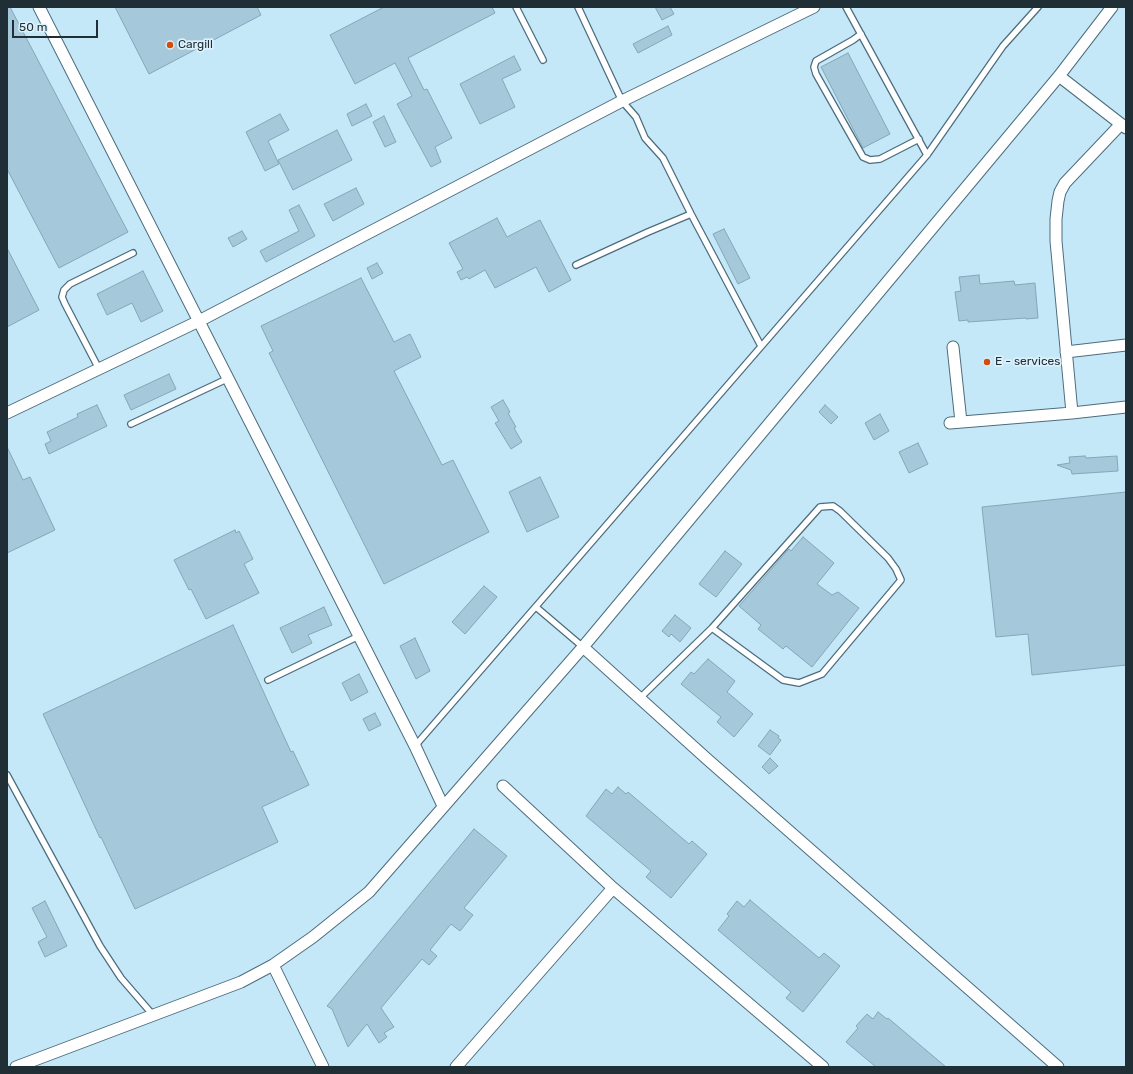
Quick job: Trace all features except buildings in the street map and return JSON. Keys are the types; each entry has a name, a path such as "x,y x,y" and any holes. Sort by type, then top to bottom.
{"street":[{"path":"39,7 229,378 415,746 443,806"},
{"path":"7,413 199,321 622,101 814,7"},
{"path":"16,1067 241,982 272,965 313,937 369,892 583,647 1059,76 1112,7"},
{"path":"1059,76 1124,126 1065,183 1060,192 1058,201 1056,241 1072,413"},
{"path":"1066,352 1126,346"},
{"path":"953,347 956,422 1072,413 1126,407"},
{"path":"583,647 713,765 1058,1067"},
{"path":"503,786 614,888 823,1067"},
{"path":"456,1067 614,888"},
{"path":"272,965 323,1067"}],"lane":[{"path":"516,7 543,60"},
{"path":"578,7 622,101 636,117 645,138 663,158 690,214 761,346"},
{"path":"846,7 927,155"},
{"path":"415,746 927,155 1003,46 1038,7"},
{"path":"860,34 853,40 816,61 814,67 816,74 863,157 870,160 880,159 918,139"},
{"path":"576,265 690,214"},
{"path":"99,369 65,304 62,297 64,290 70,284 133,253"},
{"path":"131,424 229,378"},
{"path":"640,698 712,628 820,507 833,506 840,511 888,558 896,569 901,580 822,674 799,683 783,680 712,628"},
{"path":"536,607 583,647"},
{"path":"268,680 359,636"},
{"path":"7,775 100,946 121,978 153,1015"}],"shaded area":[{"path":"7,7 1126,7 1126,1067 7,1067"}],"place":[{"name":"Cargill","path":"170,45"},
{"name":"E - services","path":"987,362"}]}
